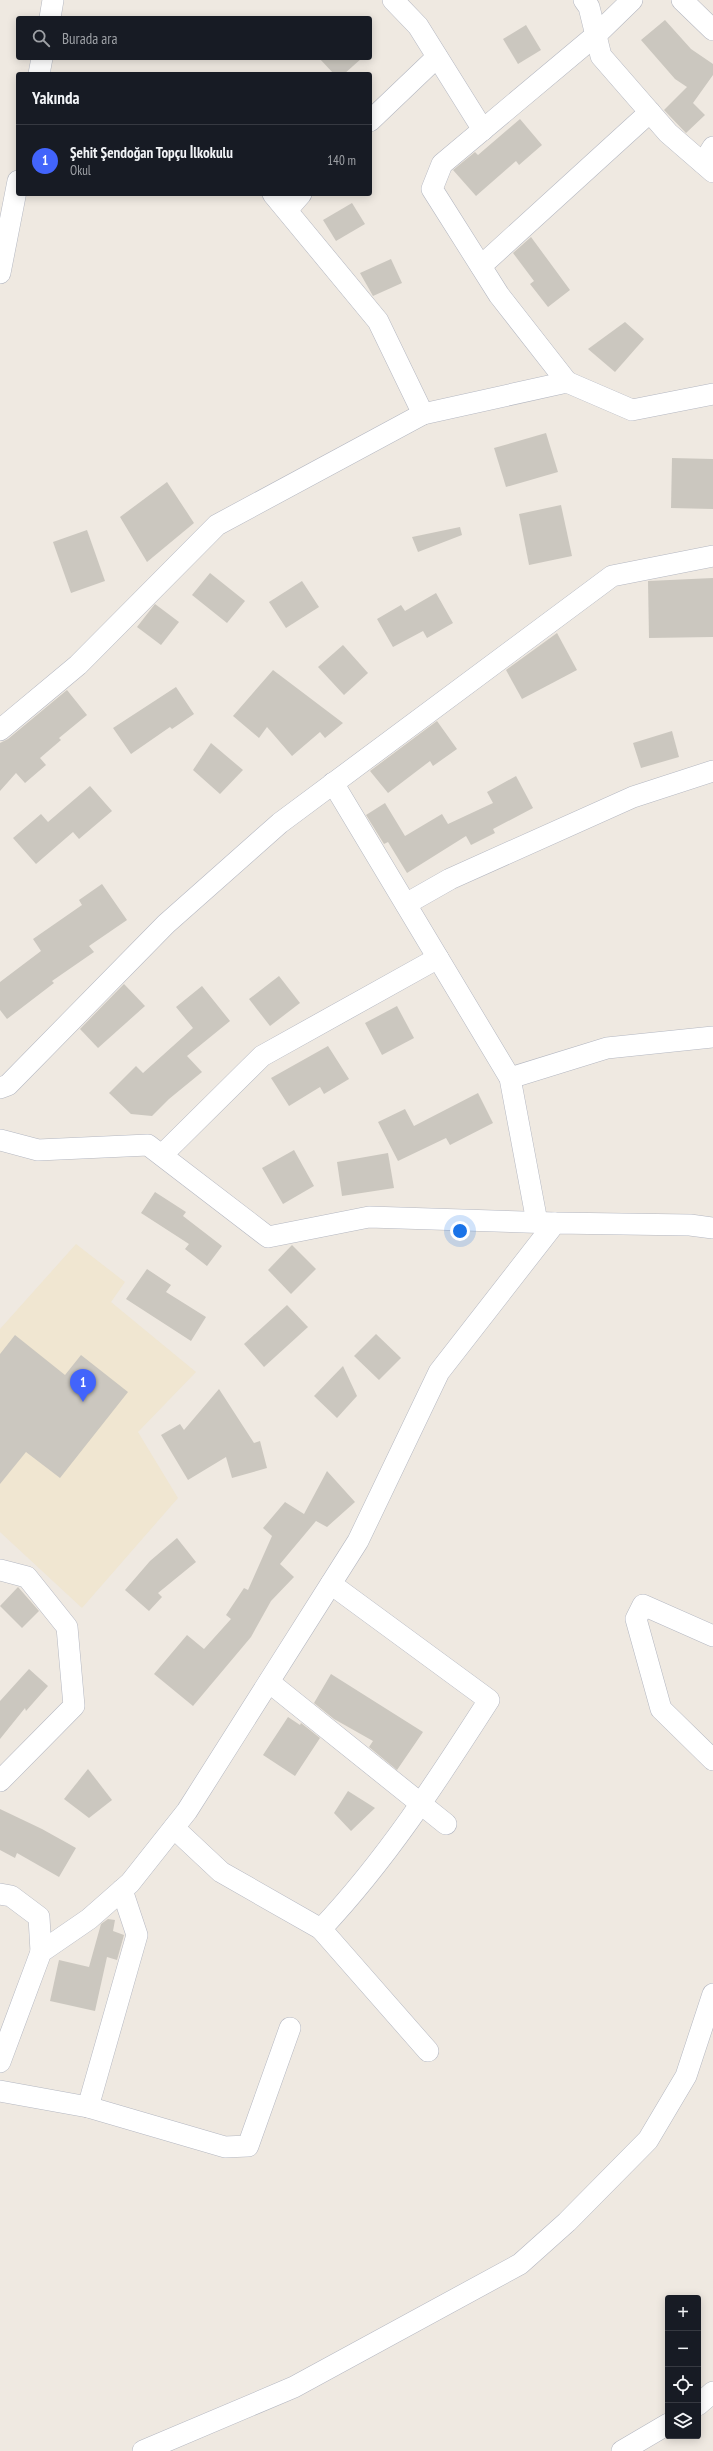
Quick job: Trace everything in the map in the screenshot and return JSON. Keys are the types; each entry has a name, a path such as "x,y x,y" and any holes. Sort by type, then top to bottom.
{"street":[{"path":"50,16 53,0"},
{"path":"393,0 418,26 483,130"},
{"path":"584,0 589,7 601,56 668,133 710,160"},
{"path":"632,0 596,35 442,164 432,189 499,294 567,382 632,410 713,394"},
{"path":"682,0 713,30"},
{"path":"372,119 437,57"},
{"path":"39,72 42,60"},
{"path":"481,266 650,112"},
{"path":"0,273 16,191"},
{"path":"275,196 378,321 423,414"},
{"path":"287,210 299,196"},
{"path":"0,730 78,666 217,525 423,414 567,382"},
{"path":"0,1088 8,1085 166,924 280,822 612,576 713,556"},
{"path":"406,904 450,879 633,797 713,771"},
{"path":"41,1952 89,1919 122,1890 187,1811 358,1541 439,1372 546,1222 510,1078 333,783"},
{"path":"162,1155 262,1056 438,958"},
{"path":"510,1078 607,1048 713,1037"},
{"path":"2,1146 38,1150 148,1145 268,1237 369,1217 690,1225 713,1228"},
{"path":"0,1570 27,1577 67,1627 74,1706 0,1781"},
{"path":"321,1929 358,1891 422,1805 489,1700 330,1584"},
{"path":"713,1636 643,1605 636,1619 661,1709 713,1760"},
{"path":"269,1682 446,1824"},
{"path":"174,1828 221,1872 321,1929 428,2051"},
{"path":"88,2107 137,1935 122,1890"},
{"path":"0,1894 11,1896 39,1917 41,1952 0,2062"},
{"path":"143,2451 294,2387 520,2264 567,2222 648,2140 686,2076 713,1994"},
{"path":"0,2091 88,2107 225,2147 248,2146 290,2028"},
{"path":"700,2403 713,2392"},
{"path":"622,2451 665,2426"}],"shaded area":[{"path":"76,1244 125,1282 111,1302 196,1372 138,1432 178,1498 82,1608 0,1532 0,1329"}],"building":[{"path":"665,20 691,49 713,64 713,75 693,103 705,115 686,133 664,110 687,87 675,79 641,40"},
{"path":"526,25 541,50 518,64 503,39"},
{"path":"321,60 360,60 346,72 332,72"},
{"path":"520,119 542,145 519,165 516,161 476,196 453,170 475,152 478,155"},
{"path":"352,203 365,224 336,241 323,220"},
{"path":"531,237 570,290 548,307 530,284 534,281 513,253"},
{"path":"391,259 402,283 373,296 360,273"},
{"path":"625,322 644,339 615,372 588,349"},
{"path":"546,433 558,472 506,487 494,448"},
{"path":"672,458 713,459 713,509 671,508"},
{"path":"167,482 194,523 147,562 120,517"},
{"path":"561,505 572,556 529,565 519,514"},
{"path":"460,527 462,535 418,552 412,537"},
{"path":"87,530 105,581 71,593 53,542"},
{"path":"210,573 245,601 227,623 192,595"},
{"path":"713,578 713,637 649,638 648,581"},
{"path":"302,581 319,607 286,628 269,602"},
{"path":"436,593 453,623 427,638 423,631 393,647 377,619 401,605 405,611"},
{"path":"155,604 179,622 161,645 137,627"},
{"path":"557,633 577,670 522,699 506,670"},
{"path":"343,645 368,673 344,695 318,667"},
{"path":"273,670 343,723 325,738 320,732 292,756 267,727 259,738 233,716"},
{"path":"176,687 194,714 172,729 170,727 131,754 113,728"},
{"path":"67,690 87,715 59,738 61,740 40,758 46,765 25,783 16,773 0,791 0,743 8,739"},
{"path":"437,721 457,749 433,766 430,761 388,793 370,771"},
{"path":"672,731 679,757 641,768 633,743"},
{"path":"211,743 243,770 220,794 193,770"},
{"path":"516,776 533,808 493,829 495,833 471,845 466,836 407,873 388,842 384,844 366,815 385,803 405,836 442,814 448,824 493,803 487,792"},
{"path":"90,786 112,811 79,839 73,832 36,864 13,838 41,814 48,822"},
{"path":"102,884 127,920 89,946 94,952 52,981 54,983 7,1019 0,1010 0,982 41,951 33,939 82,905 79,900"},
{"path":"279,976 300,1003 270,1026 249,999"},
{"path":"124,984 145,1006 98,1048 80,1029"},
{"path":"202,986 230,1021 187,1056 202,1072 169,1099 152,1116 131,1114 109,1093 136,1066 143,1073 193,1028 176,1007"},
{"path":"397,1006 414,1038 382,1055 365,1023"},
{"path":"328,1046 349,1079 324,1094 320,1087 289,1106 271,1078"},
{"path":"478,1093 493,1123 450,1145 446,1138 398,1161 378,1122 405,1109 414,1126"},
{"path":"294,1150 314,1186 283,1204 262,1168"},
{"path":"388,1153 394,1188 342,1196 337,1162"},
{"path":"155,1192 186,1212 183,1216 222,1246 207,1266 185,1249 189,1244 141,1213"},
{"path":"292,1245 316,1269 291,1294 268,1270"},
{"path":"147,1269 171,1285 166,1292 206,1317 191,1341 126,1299"},
{"path":"287,1305 308,1327 264,1367 244,1344"},
{"path":"376,1334 401,1358 379,1380 354,1356"},
{"path":"15,1335 65,1375 81,1355 128,1392 60,1478 26,1452 0,1484 0,1354"},
{"path":"343,1366 357,1396 337,1418 314,1396"},
{"path":"219,1389 254,1443 260,1441 267,1468 232,1478 226,1457 188,1480 161,1435 180,1424 184,1430"},
{"path":"327,1471 355,1502 327,1527 316,1521 280,1564 294,1577 271,1601 251,1637 193,1706 154,1674 187,1635 204,1649 231,1619 226,1615 244,1588 248,1590 272,1536 263,1528 285,1502 304,1514"},
{"path":"177,1538 196,1562 158,1593 162,1597 149,1611 125,1590 150,1561"},
{"path":"18,1587 39,1611 22,1628 0,1606"},
{"path":"29,1669 48,1686 26,1711 25,1708 0,1739 0,1701"},
{"path":"331,1674 423,1732 397,1770 369,1747 373,1741 334,1719 314,1703"},
{"path":"288,1717 300,1725 301,1723 320,1738 295,1776 263,1755"},
{"path":"88,1769 112,1800 89,1818 64,1799"},
{"path":"348,1791 375,1808 351,1831 334,1813"},
{"path":"0,1809 42,1829 76,1848 59,1877 17,1853 15,1858 0,1850"},
{"path":"108,1919 115,1920 113,1931 124,1935 117,1960 107,1957 95,2011 50,2001 59,1960 89,1967 101,1924"}],"place":[{"name":"Şehit Şendoğan Topçu İlkokulu","path":"83,1402"}]}
